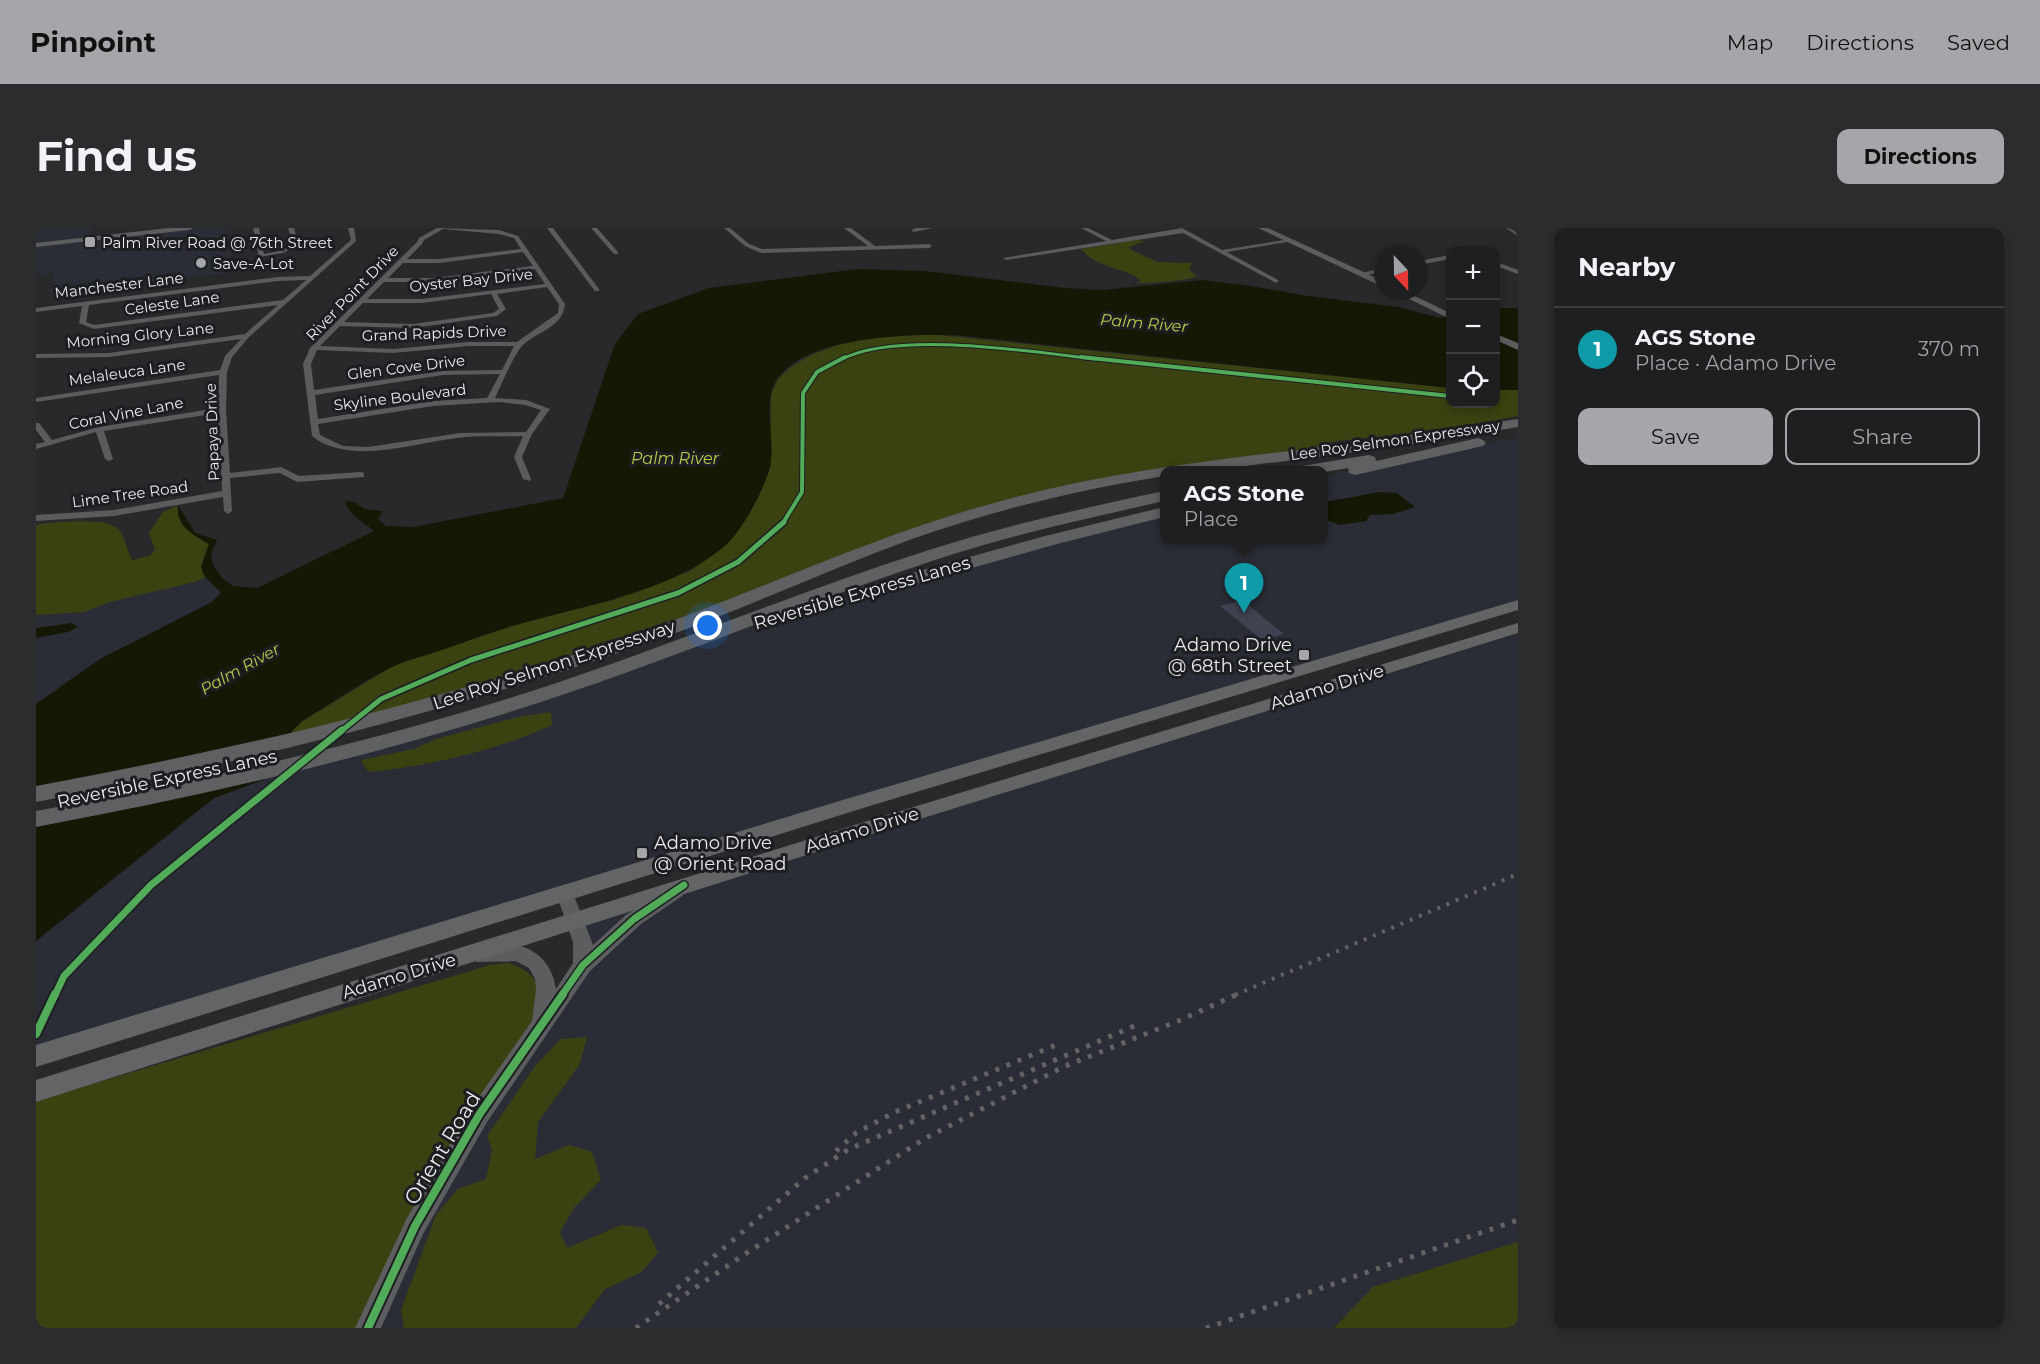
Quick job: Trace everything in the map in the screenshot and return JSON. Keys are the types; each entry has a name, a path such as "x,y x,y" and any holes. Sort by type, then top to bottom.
{"highway":[{"name":"Lee Roy Selmon Expressway","path":"1204,466 1518,423"},
{"name":"Lee Roy Selmon Expressway","path":"1328,467 1518,435"},
{"path":"1328,476 1518,435"},
{"name":"Lee Roy Selmon Expressway","path":"36,794 193,763 317,735 470,694 697,619 887,543 957,519 1073,488 1160,472"},
{"name":"Lee Roy Selmon Expressway","path":"36,819 147,798 338,753 533,698 935,554 1018,530 1160,497"},
{"name":"Reversible Express Lanes","path":"36,806 191,776 344,740 1011,551 1160,513"}],"main road":[{"name":"Adamo Drive","path":"36,1056 853,804 1518,605"},
{"path":"1450,625 1474,642"},
{"name":"Adamo Drive","path":"36,1091 684,885 1518,628"},
{"path":"1184,704 1215,721"},
{"path":"853,804 868,828"}],"street":[{"path":"36,245 189,228"},
{"path":"256,228 261,256 281,252 296,245 291,228"},
{"name":"Papaya Drive","path":"228,511 222,410 223,372 229,356 247,336 354,240 351,228"},
{"path":"550,228 597,290"},
{"path":"594,228 616,253"},
{"path":"727,228 747,245 761,251 929,246"},
{"path":"847,228 873,247"},
{"path":"914,230 930,228"},
{"path":"1084,228 1110,242"},
{"path":"1262,228 1374,280"},
{"path":"1509,228 1518,234"},
{"path":"440,229 502,230 516,237 562,304 561,314 519,344 490,400"},
{"name":"River Point Drive","path":"314,422 308,364 314,348 400,261 440,229"},
{"path":"1006,258 1181,229 1276,281"},
{"path":"1224,251 1290,241"},
{"path":"400,261 439,261 525,250"},
{"path":"1428,261 1446,258"},
{"path":"1500,265 1518,272"},
{"path":"381,280 434,280 537,267"},
{"path":"1361,274 1374,272"},
{"name":"Manchester Lane","path":"36,310 278,279 312,278"},
{"name":"Oyster Bay Drive","path":"360,301 423,301 549,285"},
{"path":"338,324 413,326 495,315 503,309 494,293"},
{"path":"1416,300 1446,315"},
{"name":"Celeste Lane","path":"86,303 82,323 94,327 286,302"},
{"name":"Morning Glory Lane","path":"36,356 109,355 247,336"},
{"path":"1500,339 1518,348"},
{"name":"Grand Rapids Drive","path":"314,348 393,351 469,344 519,344"},
{"name":"Melaleuca Lane","path":"36,400 223,372"},
{"name":"Glen Cove Drive","path":"311,393 443,373 504,372"},
{"name":"Skyline Boulevard","path":"314,422 438,403 490,400 535,403 546,409 528,434"},
{"name":"Coral Vine Lane","path":"36,447 99,429 222,410"},
{"path":"314,422 316,435 341,448 368,449 460,435 528,434 518,457 527,479"},
{"path":"36,425 50,443"},
{"path":"99,429 109,459"},
{"path":"227,476 281,470 297,479 361,475"},
{"name":"Lime Tree Road","path":"36,518 114,513 228,493"},
{"name":"Orient Road","path":"368,1328 426,1206 479,1115 583,965 634,919 684,885"},
{"path":"562,894 576,920 583,942 583,965"},
{"path":"467,955 516,953 529,958 538,966 548,994 541,1027"}],"shaded area":[{"path":"36,228 91,228 89,239 36,245"},
{"path":"193,228 227,228 233,272 49,296 54,273 36,275 36,246"},
{"path":"1518,438 1518,607 36,1052 36,941 214,798 263,780 279,769 412,735 783,613 979,558 1160,514 1160,544 1328,544 1328,476 1421,454"},
{"path":"205,577 221,592 212,602 100,659 36,704 36,601"},
{"path":"1518,634 1518,1328 371,1328 408,1249 586,959 581,924"}],"green space":[{"path":"1138,240 1145,241 1129,247 1130,249 1157,262 1192,263 1189,270 1197,276 1137,283 1141,281 1135,276 1096,261 1081,249"},
{"path":"930,334 1446,388 1446,408 1500,408 1500,390 1518,390 1518,416 1453,428 1338,441 1295,451 1197,466 1160,466 1160,474 1058,495 860,549 697,612 465,690 318,730 291,732 303,721 393,666 515,625 613,600 690,571 728,543 770,466 771,394 778,379 791,367 811,355 835,346 869,338"},
{"path":"178,505 183,524 209,544 201,567 205,577 195,582 110,602 84,612 36,615 36,526 82,521 113,526 119,530 132,560 149,556 155,550 149,533 163,512"},
{"path":"551,712 552,725 463,756 371,772 366,769 361,760 414,749 436,739 519,717"},
{"path":"509,963 526,971 535,981 543,1012 362,1328 36,1328 36,1101 490,965"},
{"path":"587,1037 580,1064 538,1122 535,1159 569,1145 592,1152 601,1180 574,1208 560,1232 567,1248 621,1225 646,1228 658,1252 642,1272 605,1289 576,1328 404,1328 401,1310 436,1215 458,1189 486,1179 492,1150 487,1136 535,1066 561,1039"},
{"path":"1518,1242 1518,1328 1334,1328 1373,1287"}],"water":[{"name":"Palm River","path":"857,269 925,271 1065,288 1102,290 1202,280 1251,286 1308,296 1398,307 1440,318 1446,317 1446,388 963,336 885,337 825,348 800,359 781,374 771,394 770,467 752,509 726,545 703,562 653,586 626,596 497,631 403,662 369,679 302,721 291,732 307,742 289,762 263,780 214,798 36,941 36,704 100,659 212,602 221,592 205,577 201,567 209,544 191,533 182,524 178,505 195,533 217,540 211,553 213,565 222,578 233,586 257,588 374,531 353,515 345,501 354,502 365,509 383,511 378,519 386,526 414,527 563,498 615,344 638,314 709,288"},
{"path":"1518,306 1518,390 1500,390 1500,308 1517,308"},
{"path":"1380,492 1397,493 1415,507 1393,514 1370,515 1366,521 1339,525 1328,521 1328,501"},
{"path":"72,623 78,627 68,632 36,638 36,628"}],"pier":[{"path":"310,741 293,762 36,826 36,787"}],"building":[{"path":"1242,600 1284,634 1262,640 1220,606"}],"railway":[{"path":"1235,995 1518,874"},
{"path":"636,1328 745,1254 924,1139 1063,1067 1178,1021 1238,994"},
{"path":"659,1304 805,1178 849,1149 1141,1023"},
{"path":"836,1151 856,1133 895,1112 1056,1045"},
{"path":"1206,1328 1518,1220"}],"cycle path":[{"path":"36,1034 64,976 151,885 381,699 471,660 678,593 738,562 783,524 802,492 803,393 817,372 848,356 892,346 936,345 992,348 1446,396"},
{"path":"368,1328 415,1226 479,1115 583,965 634,919 684,885"}],"place":[{"name":"Palm River Road @ 76th Street","path":"90,242"},
{"name":"Save-A-Lot","path":"201,263"},
{"name":"AGS Stone","path":"1244,613"},
{"name":"Adamo Drive @ 68th Street","path":"1304,655"},
{"name":"Adamo Drive @ Orient Road","path":"642,853"}]}
